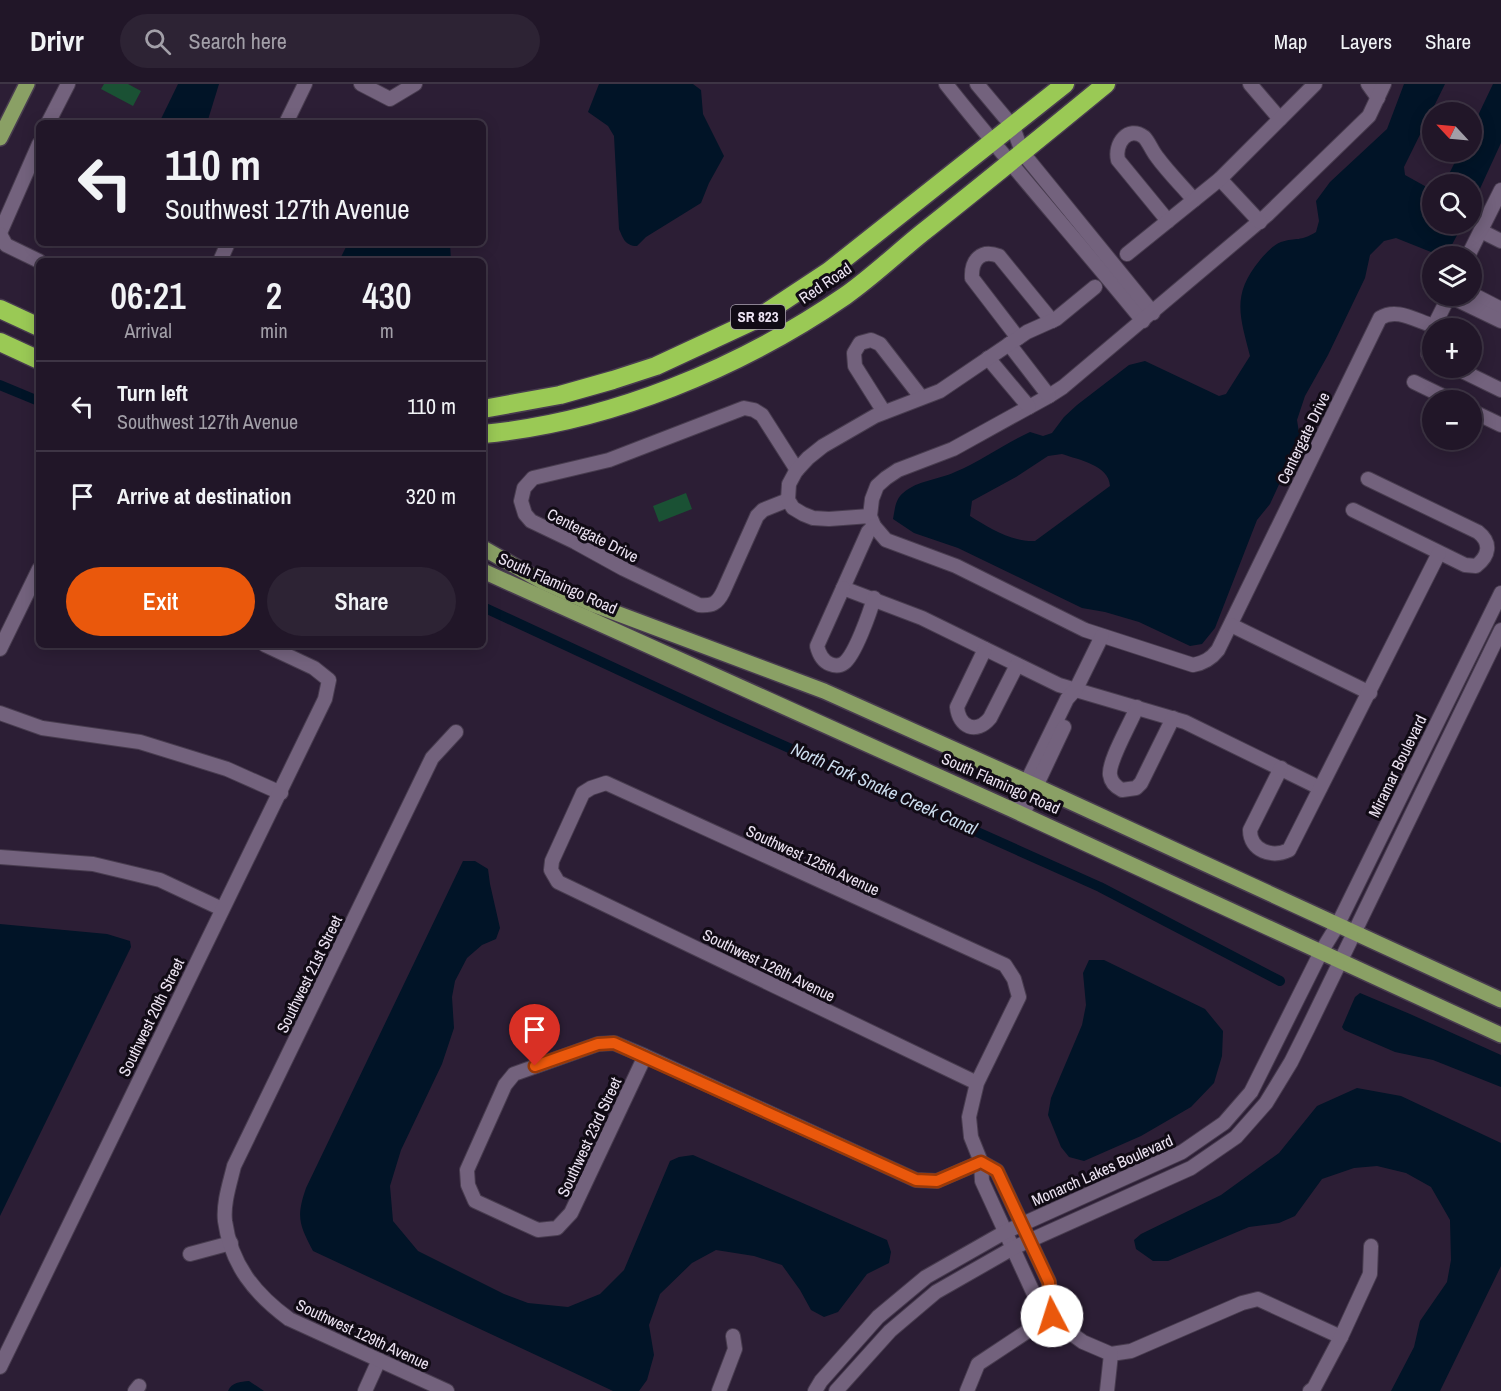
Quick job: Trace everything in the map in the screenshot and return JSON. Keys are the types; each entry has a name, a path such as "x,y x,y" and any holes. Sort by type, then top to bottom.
{"highway":[{"name":"Red Road","path":"486,408 560,395 657,366 755,320 829,272 1065,84"},
{"name":"Red Road","path":"486,435 568,421 624,406 669,390 765,345 845,296 1106,84"},
{"path":"0,309 36,326"},
{"path":"0,342 36,359"}],"main road":[{"path":"0,138 27,84"},
{"name":"South Flamingo Road","path":"486,550 543,582 592,604 824,691 1501,1000"},
{"name":"South Flamingo Road","path":"486,572 1018,812 1501,1035"}],"street":[{"path":"50,120 68,84"},
{"path":"287,120 305,84"},
{"path":"361,84 390,99 416,84"},
{"path":"946,84 993,143 1016,157 1148,317"},
{"path":"977,84 1012,127 1016,157"},
{"path":"1250,84 1280,119"},
{"path":"1368,84 1378,98"},
{"path":"874,598 852,654 845,663 838,666 824,661 817,646 868,532 872,521 872,499 877,486 898,471 953,449 1063,387 1260,222 1369,116 1384,84"},
{"path":"1127,254 1220,179 1280,119 1306,87"},
{"path":"1168,221 1118,160 1117,146 1124,137 1132,133 1147,139 1158,159 1194,200"},
{"path":"36,151 0,233 6,245 36,260"},
{"path":"1220,179 1260,222"},
{"path":"1482,229 1501,190"},
{"path":"1482,232 1501,241"},
{"path":"1049,396 972,278 972,269 976,260 982,254 990,253 999,256 1052,321"},
{"path":"872,521 813,518 793,508 788,500 789,484 797,470 823,446 884,412 940,390 1013,341 1052,321 1095,287"},
{"path":"1482,299 1501,309"},
{"name":"Centergate Drive","path":"872,521 886,540 956,566 1085,630 1193,665 1212,659 1231,625 1380,318 1395,313 1436,323 1444,306"},
{"name":"Centergate Drive","path":"1470,306 1501,321"},
{"path":"884,412 855,366 854,352 860,343 871,340 880,344 921,397"},
{"path":"988,358 1029,407"},
{"path":"1476,378 1501,390"},
{"path":"1414,382 1430,390"},
{"name":"Centergate Drive","path":"788,500 763,510 757,516 723,592 718,601 711,606 699,605 531,521 525,514 521,501 524,488 532,478 609,460 744,408 762,415 797,470"},
{"path":"1482,416 1501,425"},
{"path":"1353,510 1465,565 1476,566 1487,556 1488,549 1482,535 1478,532 1368,479"},
{"path":"1281,768 1250,830 1255,846 1269,853 1280,854 1289,850 1439,553"},
{"path":"0,649 36,575"},
{"path":"843,588 922,618 1059,685 1185,722 1320,788"},
{"name":"Miramar Boulevard","path":"1321,952 1337,926 1501,593"},
{"path":"1231,625 1370,693"},
{"name":"Miramar Boulevard","path":"1341,961 1501,630"},
{"path":"1018,812 1059,727 1067,699 1076,689 1102,636"},
{"name":"Southwest 20th Street","path":"0,1367 326,699 329,680 314,668 271,648"},
{"path":"984,649 957,708 958,718 963,724 971,727 985,724 1017,665"},
{"path":"1137,707 1111,765 1110,776 1113,783 1122,790 1136,788 1141,783 1173,718"},
{"path":"0,713 42,728 140,742 227,769 281,793"},
{"name":"Southwest 21st Street","path":"231,1243 225,1220 234,1166 432,758 456,732"},
{"name":"Southwest 125th Avenue","path":"591,788 606,783 1005,965 1014,979 1019,997 977,1083"},
{"name":"Southwest 126th Avenue","path":"591,788 583,794 552,861 551,870 558,882 977,1083"},
{"path":"0,857 104,867 160,880 222,909"},
{"name":"Monarch Lakes Boulevard","path":"815,1391 821,1381 871,1325 926,1277 1005,1232 1182,1152 1224,1123 1251,1092 1321,952"},
{"name":"Monarch Lakes Boulevard","path":"836,1391 890,1330 929,1298 1012,1248 1191,1168 1236,1137 1266,1103 1291,1062 1341,961"},
{"name":"Southwest 23rd Street","path":"614,1043 645,1056 571,1214 557,1228 538,1230 475,1201 468,1185 466,1170 505,1085 514,1074 598,1044 614,1043"},
{"path":"645,1056 916,1180 937,1181 981,1162"},
{"path":"977,1083 969,1117 971,1137 981,1162 982,1180 1038,1302 1069,1332 1083,1342 1111,1354 1131,1351 1242,1303 1258,1299 1341,1337"},
{"path":"981,1162 997,1171 1049,1282 1052,1316"},
{"path":"190,1254 231,1243"},
{"name":"Southwest 129th Avenue","path":"231,1243 240,1267 256,1292 289,1319 447,1391"},
{"path":"1310,1391 1314,1388 1341,1337 1370,1274 1371,1246"},
{"path":"967,1391 978,1364 1052,1316"},
{"path":"718,1391 735,1349 733,1336"},
{"path":"1107,1391 1111,1354"},
{"path":"364,1391 379,1360"}],"green space":[{"path":"104,84 128,84 141,91 133,106 101,89"},
{"path":"686,493 692,509 659,522 653,506"}],"water":[{"path":"178,84 219,84 208,120 160,120"},
{"path":"599,84 693,84 701,90 703,114 724,156 701,203 646,237 637,246 627,243 619,229 614,136 608,126 588,112"},
{"path":"1404,84 1445,84 1436,102 1422,102 1422,131 1404,167 1405,175 1422,184 1422,234 1458,234 1451,246 1422,246 1422,248 1396,238 1384,241 1370,255 1365,278 1328,355 1305,396 1297,420 1300,439 1270,504 1257,520 1215,628 1202,644 1190,646 1139,622 1082,608 958,548 914,533 893,519 898,499 909,489 965,468 1030,432 1043,436 1052,433 1077,405 1129,365 1145,361 1219,396 1226,394 1250,356 1240,306 1245,284 1272,247 1278,243 1306,237 1316,232 1319,221 1316,201 1330,182 1387,129","holes":["1062,454 1099,468 1108,479 1110,486 1035,541 1009,537 970,516 972,501 1048,456"]},
{"path":"1493,84 1501,84 1501,143 1482,184 1482,174 1449,174 1455,162 1482,162 1482,107"},
{"path":"346,246 450,246 451,258 340,258"},
{"path":"463,861 475,861 488,869 500,928 496,939 482,945 467,958 455,981 452,997 454,1028 442,1064 401,1150 390,1186 393,1221 418,1251 504,1294 528,1303 568,1307 600,1294 624,1270 670,1161 693,1155 887,1240 891,1252 889,1263 867,1274 838,1312 824,1317 811,1310 782,1265 754,1256 716,1250 692,1263 660,1294 649,1325 654,1355 647,1380 639,1391 613,1391 313,1251 300,1220 306,1188"},
{"path":"0,924 107,934 130,941 131,947 0,1216"},
{"path":"1089,960 1104,960 1205,1009 1223,1031 1222,1056 1214,1083 1191,1107 1141,1136 1084,1161 1069,1157 1061,1147 1048,1115 1051,1098 1082,1025 1086,1005 1083,973"},
{"path":"1360,993 1501,1055 1501,1087 1433,1060 1395,1052 1344,1030 1342,1027 1355,997"},
{"path":"1357,1088 1401,1096 1501,1143 1501,1266 1440,1391 1391,1391 1414,1347 1420,1321 1447,1282 1451,1260 1450,1220 1431,1187 1406,1173 1377,1166 1354,1168 1322,1179 1295,1216 1279,1223 1249,1227 1168,1261 1153,1261 1136,1249 1134,1240 1141,1234 1221,1195 1279,1153 1317,1106"},
{"path":"249,1381 264,1391 228,1391 234,1384"}],"waterway":[{"name":"North Fork Snake Creek Canal","path":"0,385 36,400"},
{"name":"North Fork Snake Creek Canal","path":"486,608 722,718 1100,887 1280,981"}],"route":[{"path":"535,1066 598,1044 614,1043 916,1180 937,1181 981,1162 997,1171 1049,1282 1052,1316"}]}
